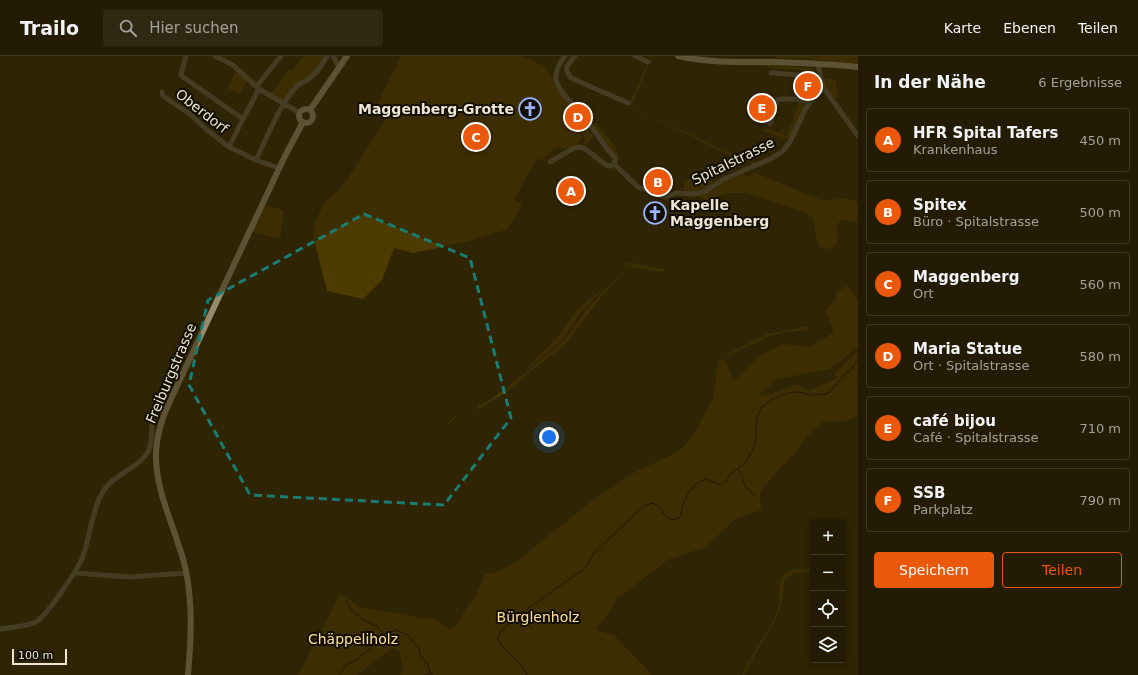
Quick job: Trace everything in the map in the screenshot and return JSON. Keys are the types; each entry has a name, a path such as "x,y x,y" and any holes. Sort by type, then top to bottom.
{"main road":[{"name":"Freiburgstrasse","path":"188,675 191,622 189,589 180,547 162,492 156,468 158,436 165,410 279,168 303,122 307,123 312,120 313,115 310,110 347,56"},
{"path":"678,56 724,62 773,59 858,67"},
{"path":"303,122 300,117 300,113 306,109 310,110"}],"street":[{"name":"Oberdorf","path":"186,56 181,74 183,77 243,119"},
{"path":"215,56 233,65 258,87 300,113"},
{"name":"Oberdorf","path":"229,147 258,87 281,56"},
{"path":"256,160 284,103 301,82 309,80 315,75 327,56"},
{"path":"333,56 339,67"},
{"name":"Spitalstrasse","path":"565,56 556,71 558,86 586,119 596,135 614,157 614,164 638,187 666,197 676,193 694,194 704,192 724,179 770,159 782,152 790,142 808,102 823,87"},
{"path":"575,56 567,66 567,71 571,78 628,103"},
{"path":"634,56 648,62"},
{"path":"818,64 823,87 858,136"},
{"path":"771,73 800,75 808,95 808,102"},
{"name":"Oberdorf","path":"162,92 163,96 191,115 229,147 256,160 279,168"},
{"name":"Spitalstrasse","path":"770,124 778,100 808,102"},
{"path":"550,162 565,153 580,147 584,148 606,165 610,166 614,164"},
{"path":"0,629 29,624 37,621 76,572 83,557 94,510 101,495 111,481 138,462 146,454 150,447 153,428 153,414 159,408 165,410"},
{"path":"76,572 129,577 186,573"}],"highlighted area":[{"path":"364,214 470,258 511,418 444,505 250,495 189,385 208,300"}],"green space":[{"path":"304,56 326,56 315,73 285,99 280,100 271,94 290,69 292,71"},
{"path":"401,56 521,56 544,66 594,137 584,145 585,139 579,130 582,137 577,144 569,149 556,148 540,161 536,159 514,200 522,204 508,229 469,241 413,253 394,248 382,280 363,299 327,291 313,236 315,223 324,203 343,186 386,119 376,107"},
{"path":"651,56 631,107 730,153 753,162 758,162 754,164 730,155 630,107 629,104"},
{"path":"775,56 858,56 858,65 805,58 776,58"},
{"path":"767,64 814,68 820,84 812,89 813,95 811,97 810,95 812,94 806,77 803,78 801,70 769,68 767,67"},
{"path":"236,70 247,80 240,94 228,88"},
{"path":"835,79 839,95 836,98 833,97 826,87 823,80"},
{"path":"799,102 802,102 805,107 791,140 762,131 763,128 780,133 781,130 785,129 783,133 784,136 787,136 787,130 789,130"},
{"path":"592,123 596,124 612,142 618,152 618,163 616,156 610,151"},
{"path":"756,173 823,201 845,198 858,202 858,223 841,220 836,226 838,237 835,246 826,249 822,248 818,244 813,218 803,212 746,193 727,193 706,200 684,190 683,181 699,176 718,184 742,174 749,176"},
{"path":"268,205 284,211 280,239 252,232 264,207"},
{"path":"634,262 636,264 664,269 665,272 630,267 611,286 591,310 572,337 559,350 503,394 481,407 457,416 445,427 454,417 475,409 492,399 557,347 567,337 590,305"},
{"path":"623,263 630,263 595,297 579,315 565,336 554,347 531,366 529,366 561,333 578,309 609,283 626,266"},
{"name":"Bürglenholz","path":"848,286 858,301 858,347 830,369 777,379 760,394 764,396 798,384 808,391 837,378 834,374 857,352 858,416 845,421 823,422 807,436 793,456 778,470 760,492 761,510 735,519 706,547 667,560 616,600 608,615 596,627 597,631 614,635 652,675 400,675 403,668 399,651 392,648 357,675 298,675 340,595 360,608 432,619 450,629 454,628 475,597 485,575 495,573 517,561 593,500 637,471 678,452 692,437 713,398 718,361 725,360 734,381 758,357 782,344 811,347 834,332 825,311 836,300 836,292"},
{"path":"808,326 810,328 808,330 786,332 767,337 726,356 727,354 767,334"},
{"path":"810,569 810,572 793,574 786,578 784,582 782,601 777,617 744,675 742,675 778,609 781,579 786,573 793,570"}],"waterway":[{"path":"527,675 523,667 499,641 498,638 501,631 519,615 585,568 595,552 644,506 653,503 661,507 663,513 672,520 679,518 687,494 693,487 706,479 717,484 722,484 726,481 732,473 745,464 755,445 757,417 762,407 770,400 792,392 810,395 823,395 830,392 858,361"},
{"path":"738,469 746,486 755,495"},
{"path":"346,600 351,610 367,622 378,627 383,634"},
{"path":"339,675 347,664 355,661 369,651 371,645 378,636 396,630 408,635 419,649 420,655 427,663 430,673 434,675"},
{"path":"425,675 430,674"}],"place":[{"name":"SSB","path":"808,86"},
{"name":"café bijou","path":"762,108"},
{"name":"Maggenberg-Grotte","path":"530,109"},
{"name":"Maria Statue","path":"578,117"},
{"name":"Maggenberg","path":"476,137"},
{"name":"Spitex","path":"658,182"},
{"name":"HFR Spital Tafers","path":"571,191"},
{"name":"Kapelle Maggenberg","path":"655,213"}],"park label":[{"name":"Chäppeliholz","path":"353,639"}]}
